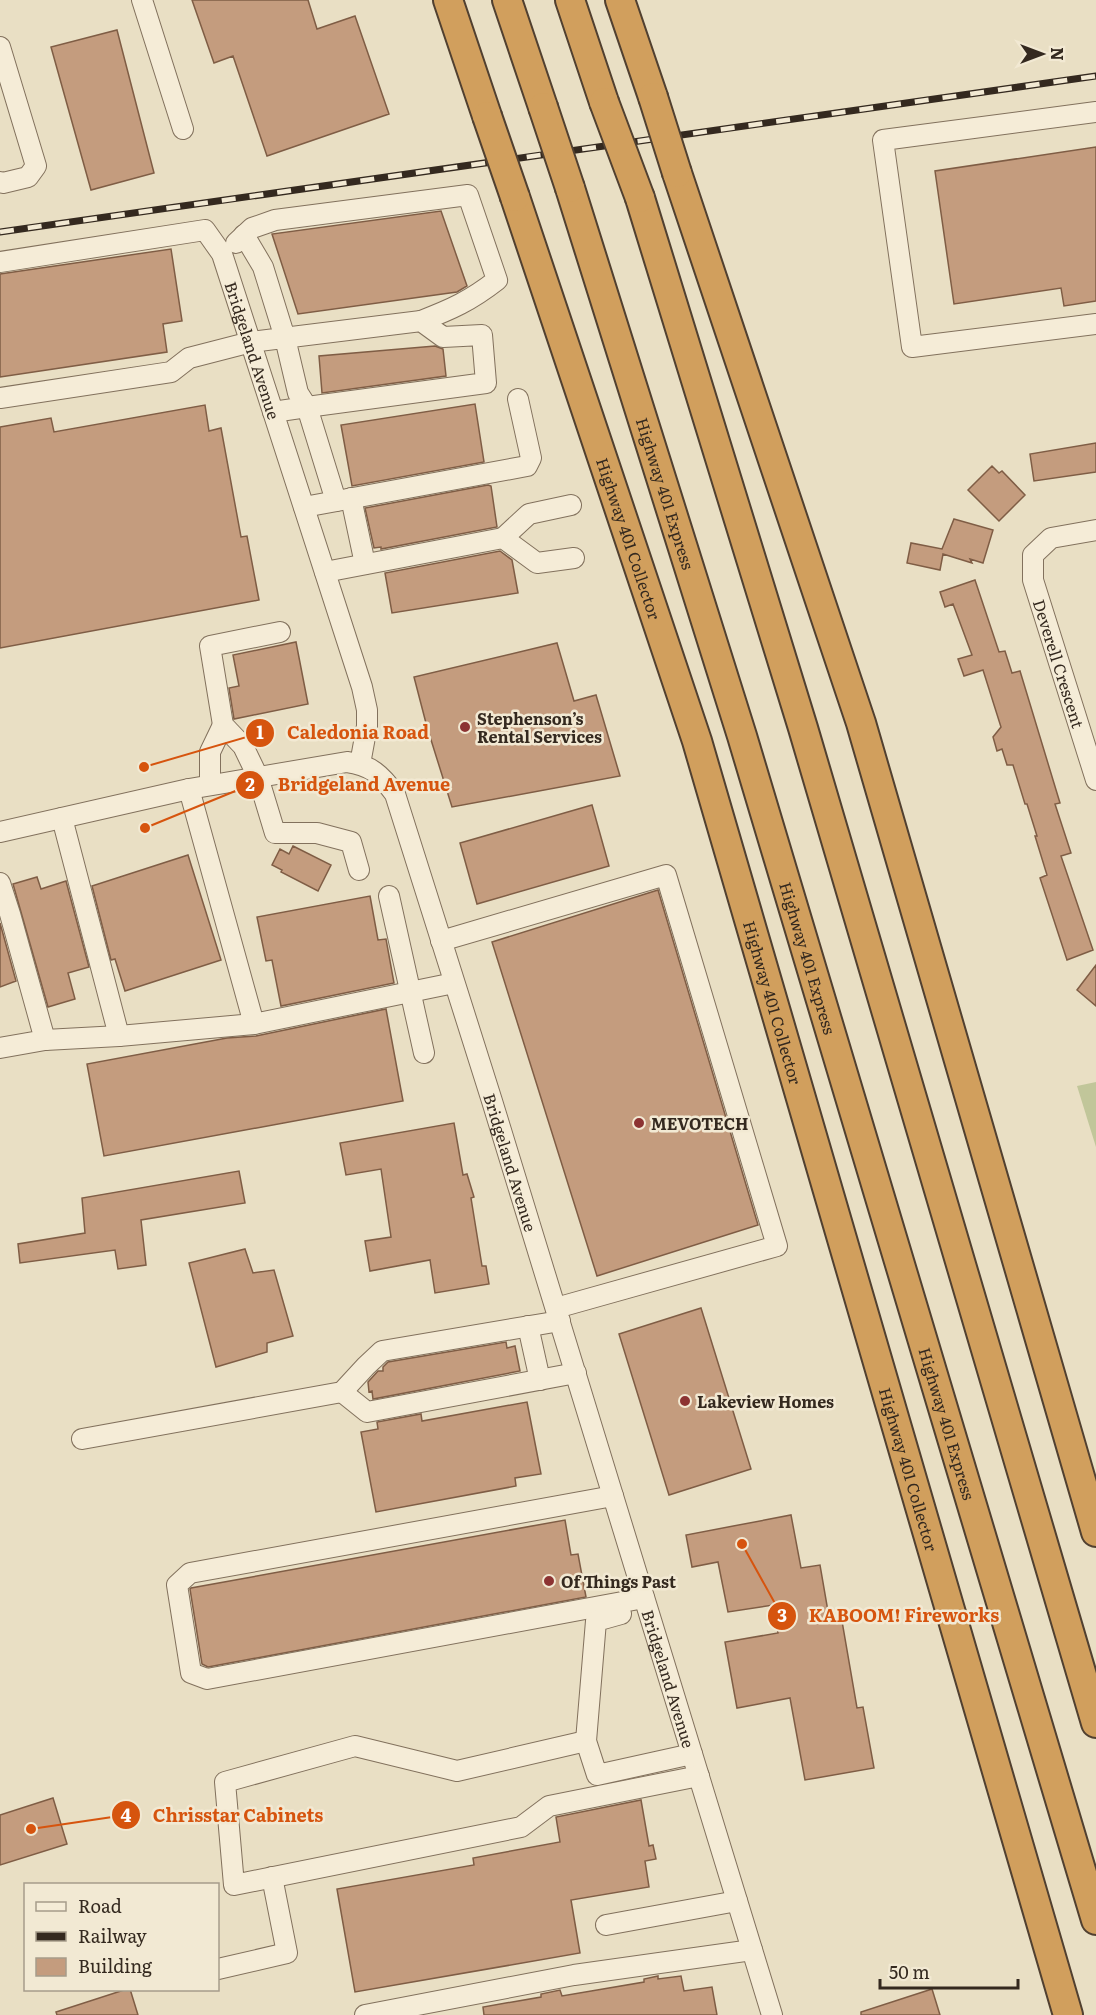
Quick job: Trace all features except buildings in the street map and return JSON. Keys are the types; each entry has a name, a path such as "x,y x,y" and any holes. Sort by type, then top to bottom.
{"highway":[{"name":"Highway 401 Collector","path":"448,0 697,741 1068,2015"},
{"name":"Highway 401 Express","path":"507,0 570,188 742,736 1096,1920"},
{"path":"570,0 604,102 640,198 803,728 1096,1723"},
{"path":"620,0 861,723 1096,1532"}],"street":[{"path":"141,0 183,129"},
{"path":"0,47 36,166 28,177 0,182"},
{"path":"1096,112 883,140 912,347 1096,324"},
{"path":"0,262 205,231 222,254 252,228 275,220 468,195 497,280 458,307 421,321 251,342 189,358 171,372 0,398"},
{"path":"244,235 263,267 285,338 298,393 307,407 365,564"},
{"name":"Bridgeland Avenue","path":"222,254 362,687 367,710 367,726 360,764 378,773 399,804 772,2015"},
{"path":"273,412 486,383 482,334 443,337 421,321"},
{"path":"304,507 526,466 531,458 518,399"},
{"path":"325,572 503,538 529,514 571,505"},
{"name":"Deverell Crescent","path":"1096,530 1051,538 1033,555 1033,580 1096,780"},
{"path":"503,538 537,563 574,558"},
{"path":"280,632 210,646 223,725 243,746 258,777 275,833 317,833 351,842 358,870"},
{"path":"210,785 210,752 223,725"},
{"path":"0,832 210,785 347,762 360,764"},
{"path":"189,789 254,1024"},
{"path":"62,818 120,1036"},
{"path":"82,1439 342,1392 382,1351 528,1326 777,1246 666,875 441,941"},
{"path":"0,884 45,1040"},
{"path":"389,896 424,1053"},
{"path":"0,1048 45,1040 254,1024 454,983"},
{"path":"528,1326 540,1380"},
{"path":"342,1392 367,1412 576,1373"},
{"path":"613,1496 190,1573 177,1585 191,1673 207,1679 645,1602"},
{"path":"645,1602 596,1621 586,1741 597,1775 692,1754"},
{"path":"586,1741 457,1771 356,1746 225,1782 234,1885 521,1827 549,1806 699,1776"},
{"path":"219,1969 287,1953 272,1877"},
{"path":"606,1925 737,1901"},
{"path":"365,2015 574,1975 752,1950"}],"green space":[{"path":"1096,1082 1096,1147 1077,1086"}],"railway":[{"path":"0,232 1096,76"}],"place":[{"name":"Stephenson’s Rental Services","path":"465,727"},
{"name":"Caledonia Road","path":"144,767"},
{"name":"Bridgeland Avenue","path":"145,828"},
{"name":"MEVOTECH","path":"639,1123"},
{"name":"Lakeview Homes","path":"685,1401"},
{"name":"KABOOM! Fireworks","path":"742,1544"},
{"name":"Of Things Past","path":"549,1581"},
{"name":"Chrisstar Cabinets","path":"31,1829"}]}
